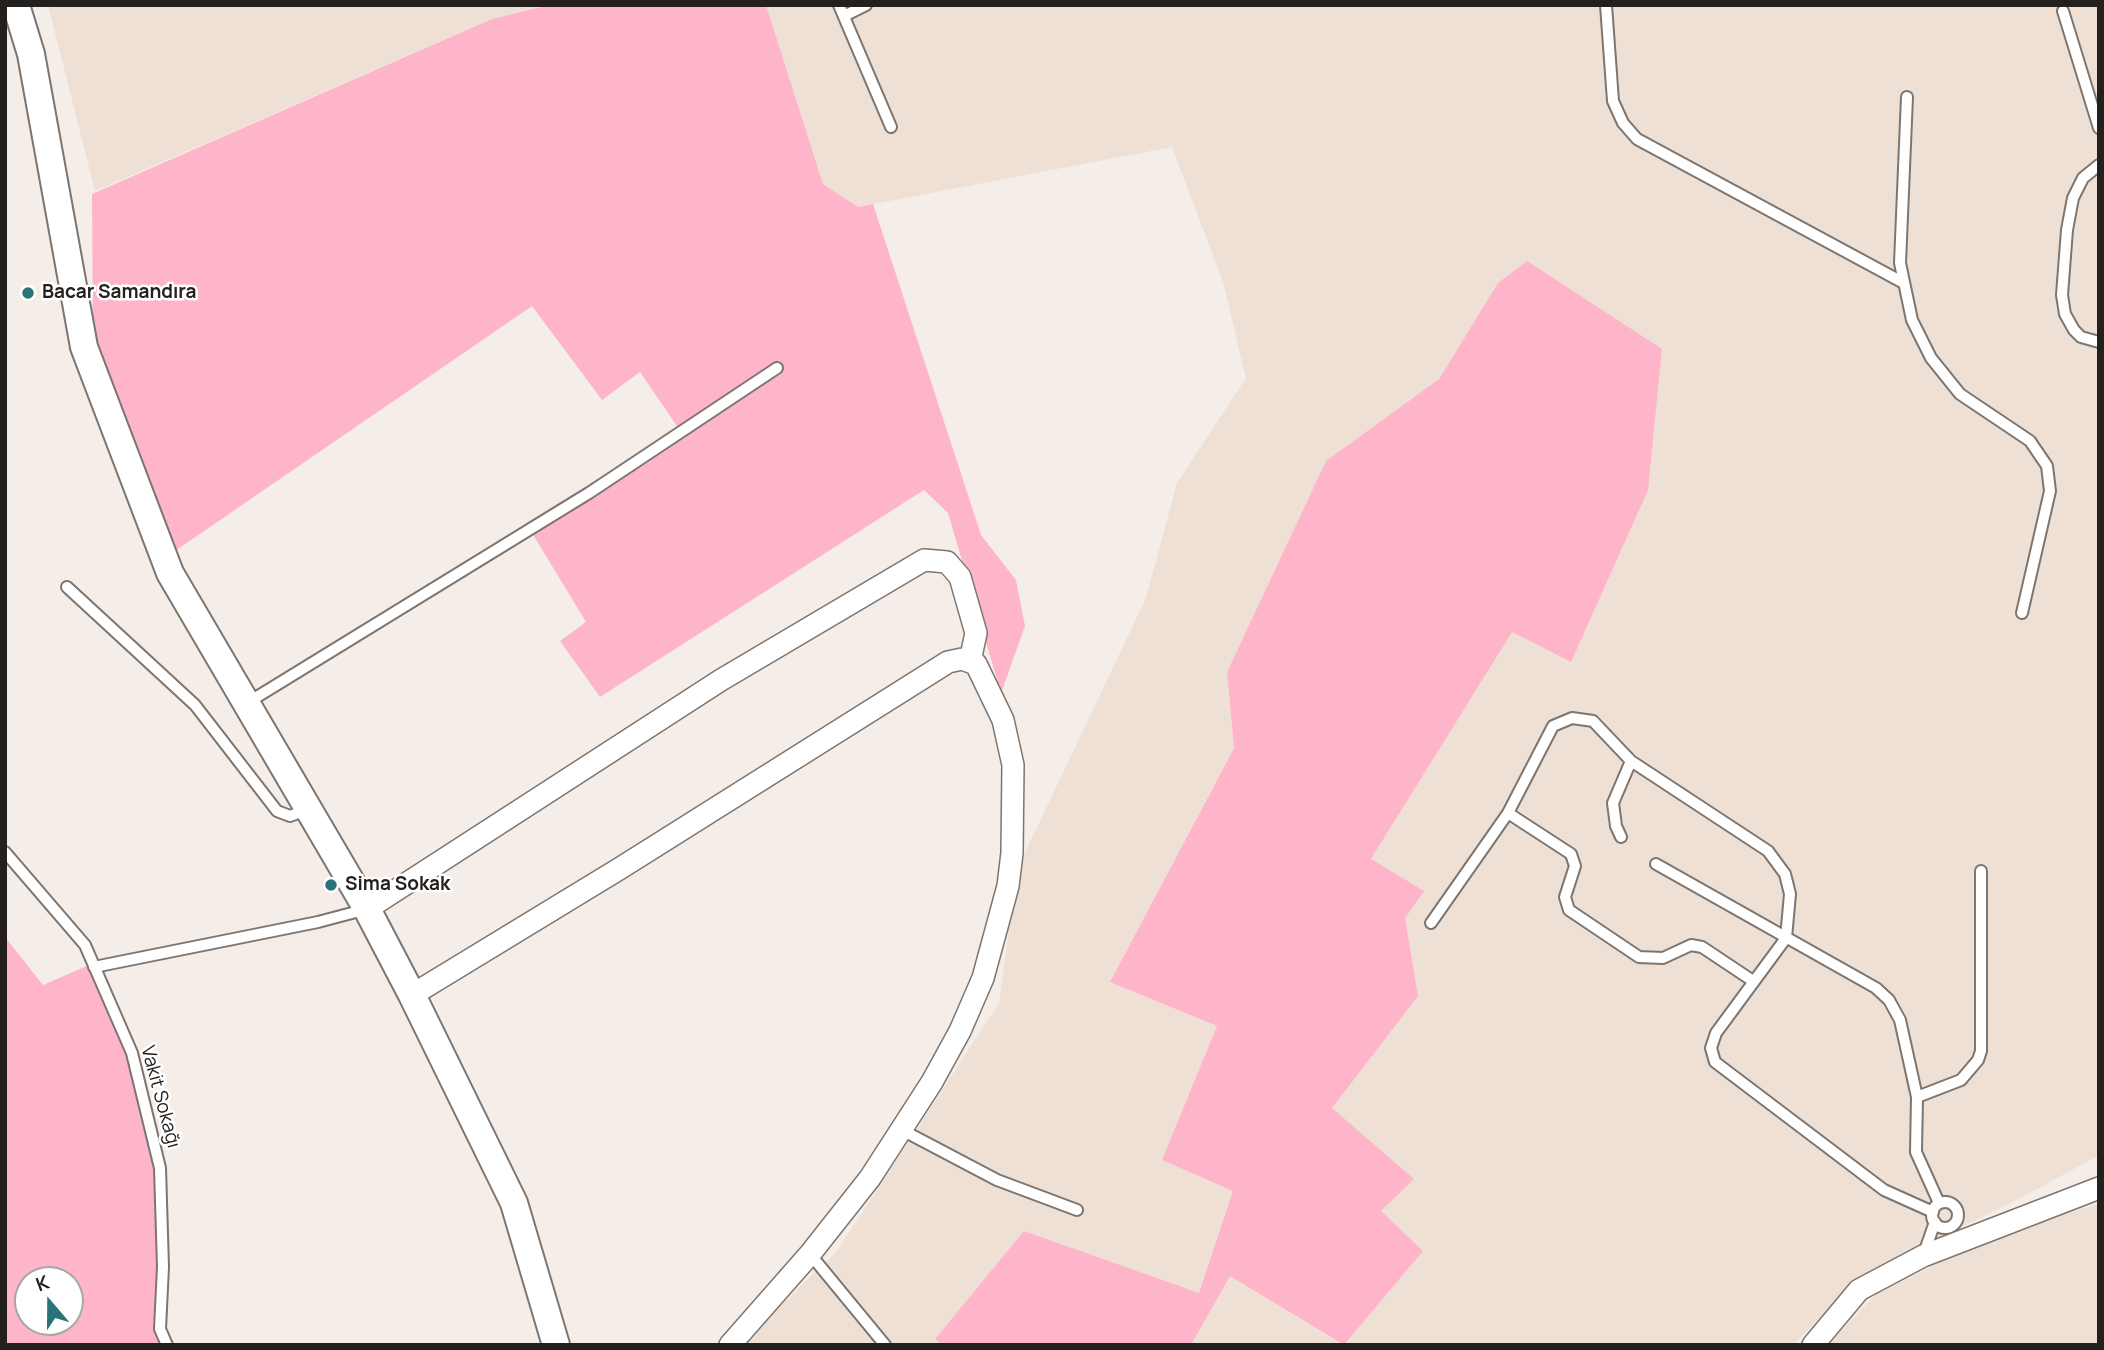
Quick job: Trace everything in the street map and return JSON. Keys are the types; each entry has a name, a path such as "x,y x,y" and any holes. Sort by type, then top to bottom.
{"street":[{"path":"16,5 31,54 84,347 170,573 367,909 412,995 514,1203 556,1345"},
{"path":"367,909 721,680 924,560 947,562 960,578 976,633 970,661"},
{"path":"412,995 620,869 948,663 962,659 970,661 981,670 1010,743 1013,789 1008,886 992,951 972,1005 932,1082 870,1178 810,1254 730,1345"},
{"path":"1812,1345 1859,1290 1923,1256 2099,1188"}],"lane":[{"path":"866,5 841,10 891,127"},
{"path":"1606,5 1611,89 1617,112 1629,131 1645,145 1902,282"},
{"path":"2063,11 2099,128"},
{"path":"1907,97 1899,263 1902,282 1920,338 1945,377 1960,394 2030,440 2047,466 2050,491 2022,613"},
{"path":"2099,165 2083,178 2073,198 2062,295 2065,314 2074,330 2081,337 2099,342"},
{"path":"245,704 589,493 777,368"},
{"path":"67,587 195,705 277,811 290,816 309,809"},
{"path":"1432,923 1508,813 1553,726 1562,721 1579,718 1593,720 1631,761 1742,832 1775,857 1788,883 1786,937 1716,1033 1712,1048 1715,1062 1884,1190 1936,1213 1950,1227 1958,1218"},
{"path":"1621,837 1616,826 1613,803 1631,761"},
{"path":"1508,813 1571,854 1575,866 1564,897 1569,910 1639,957 1663,958 1696,945 1754,981"},
{"name":"Vakit Sokağı","path":"5,852 85,945 132,1053 160,1168 163,1267 160,1329 167,1345"},
{"path":"1656,864 1876,988 1889,1000 1900,1020 1917,1097 1916,1152 1936,1213"},
{"path":"1917,1097 1961,1080 1978,1060 1981,1051 1981,871"},
{"path":"94,967 318,922 367,909"},
{"path":"902,1130 997,1180 1077,1210"},
{"path":"1923,1256 1936,1213 1945,1202 1955,1207 1958,1218 1986,1232"},
{"path":"810,1254 885,1345"}],"shaded area":[{"path":"48,5 549,5 492,19 95,191"},
{"path":"549,5 766,5 823,184 858,207 873,204 981,535 1016,580 1025,626 1001,693 948,513 924,490 600,697 560,641 586,622 526,523 679,429 640,372 602,400 532,306 175,551 93,344 92,194 492,19"},
{"path":"766,5 2099,5 2099,1155 1857,1280 1793,1345 1344,1345 1423,1251 1380,1211 1414,1179 1331,1108 1418,996 1405,918 1371,859 1512,631 1571,662 1498,283 1439,379 1326,461 1227,672 1234,747 1110,982 1217,1026 1162,1160 1234,1191 1199,1294 1024,1231 935,1339 942,1345 740,1345 837,1251 999,1003 1008,937 1002,901 1146,598 1177,483 1246,378 1223,282 1172,147 858,207 823,184"},
{"path":"1527,261 1662,349 1648,490 1571,662 1512,632 1371,859 1424,891 1405,918 1418,996 1332,1108 1414,1179 1381,1211 1423,1251 1344,1345 1230,1276 1191,1345 942,1345 935,1339 1024,1231 1199,1293 1233,1191 1162,1160 1217,1026 1110,982 1234,748 1227,672 1326,461 1439,379 1498,283"},
{"path":"5,937 43,985 89,965 132,1051 157,1172 167,1336 170,1345 5,1345"},
{"path":"2099,1204 2099,1345 1828,1345 1875,1295 1998,1233"},
{"path":"1230,1275 1343,1345 1191,1345"}],"place":[{"name":"Bacar Samandıra","path":"28,293"},
{"name":"Sima Sokak","path":"331,885"}]}
